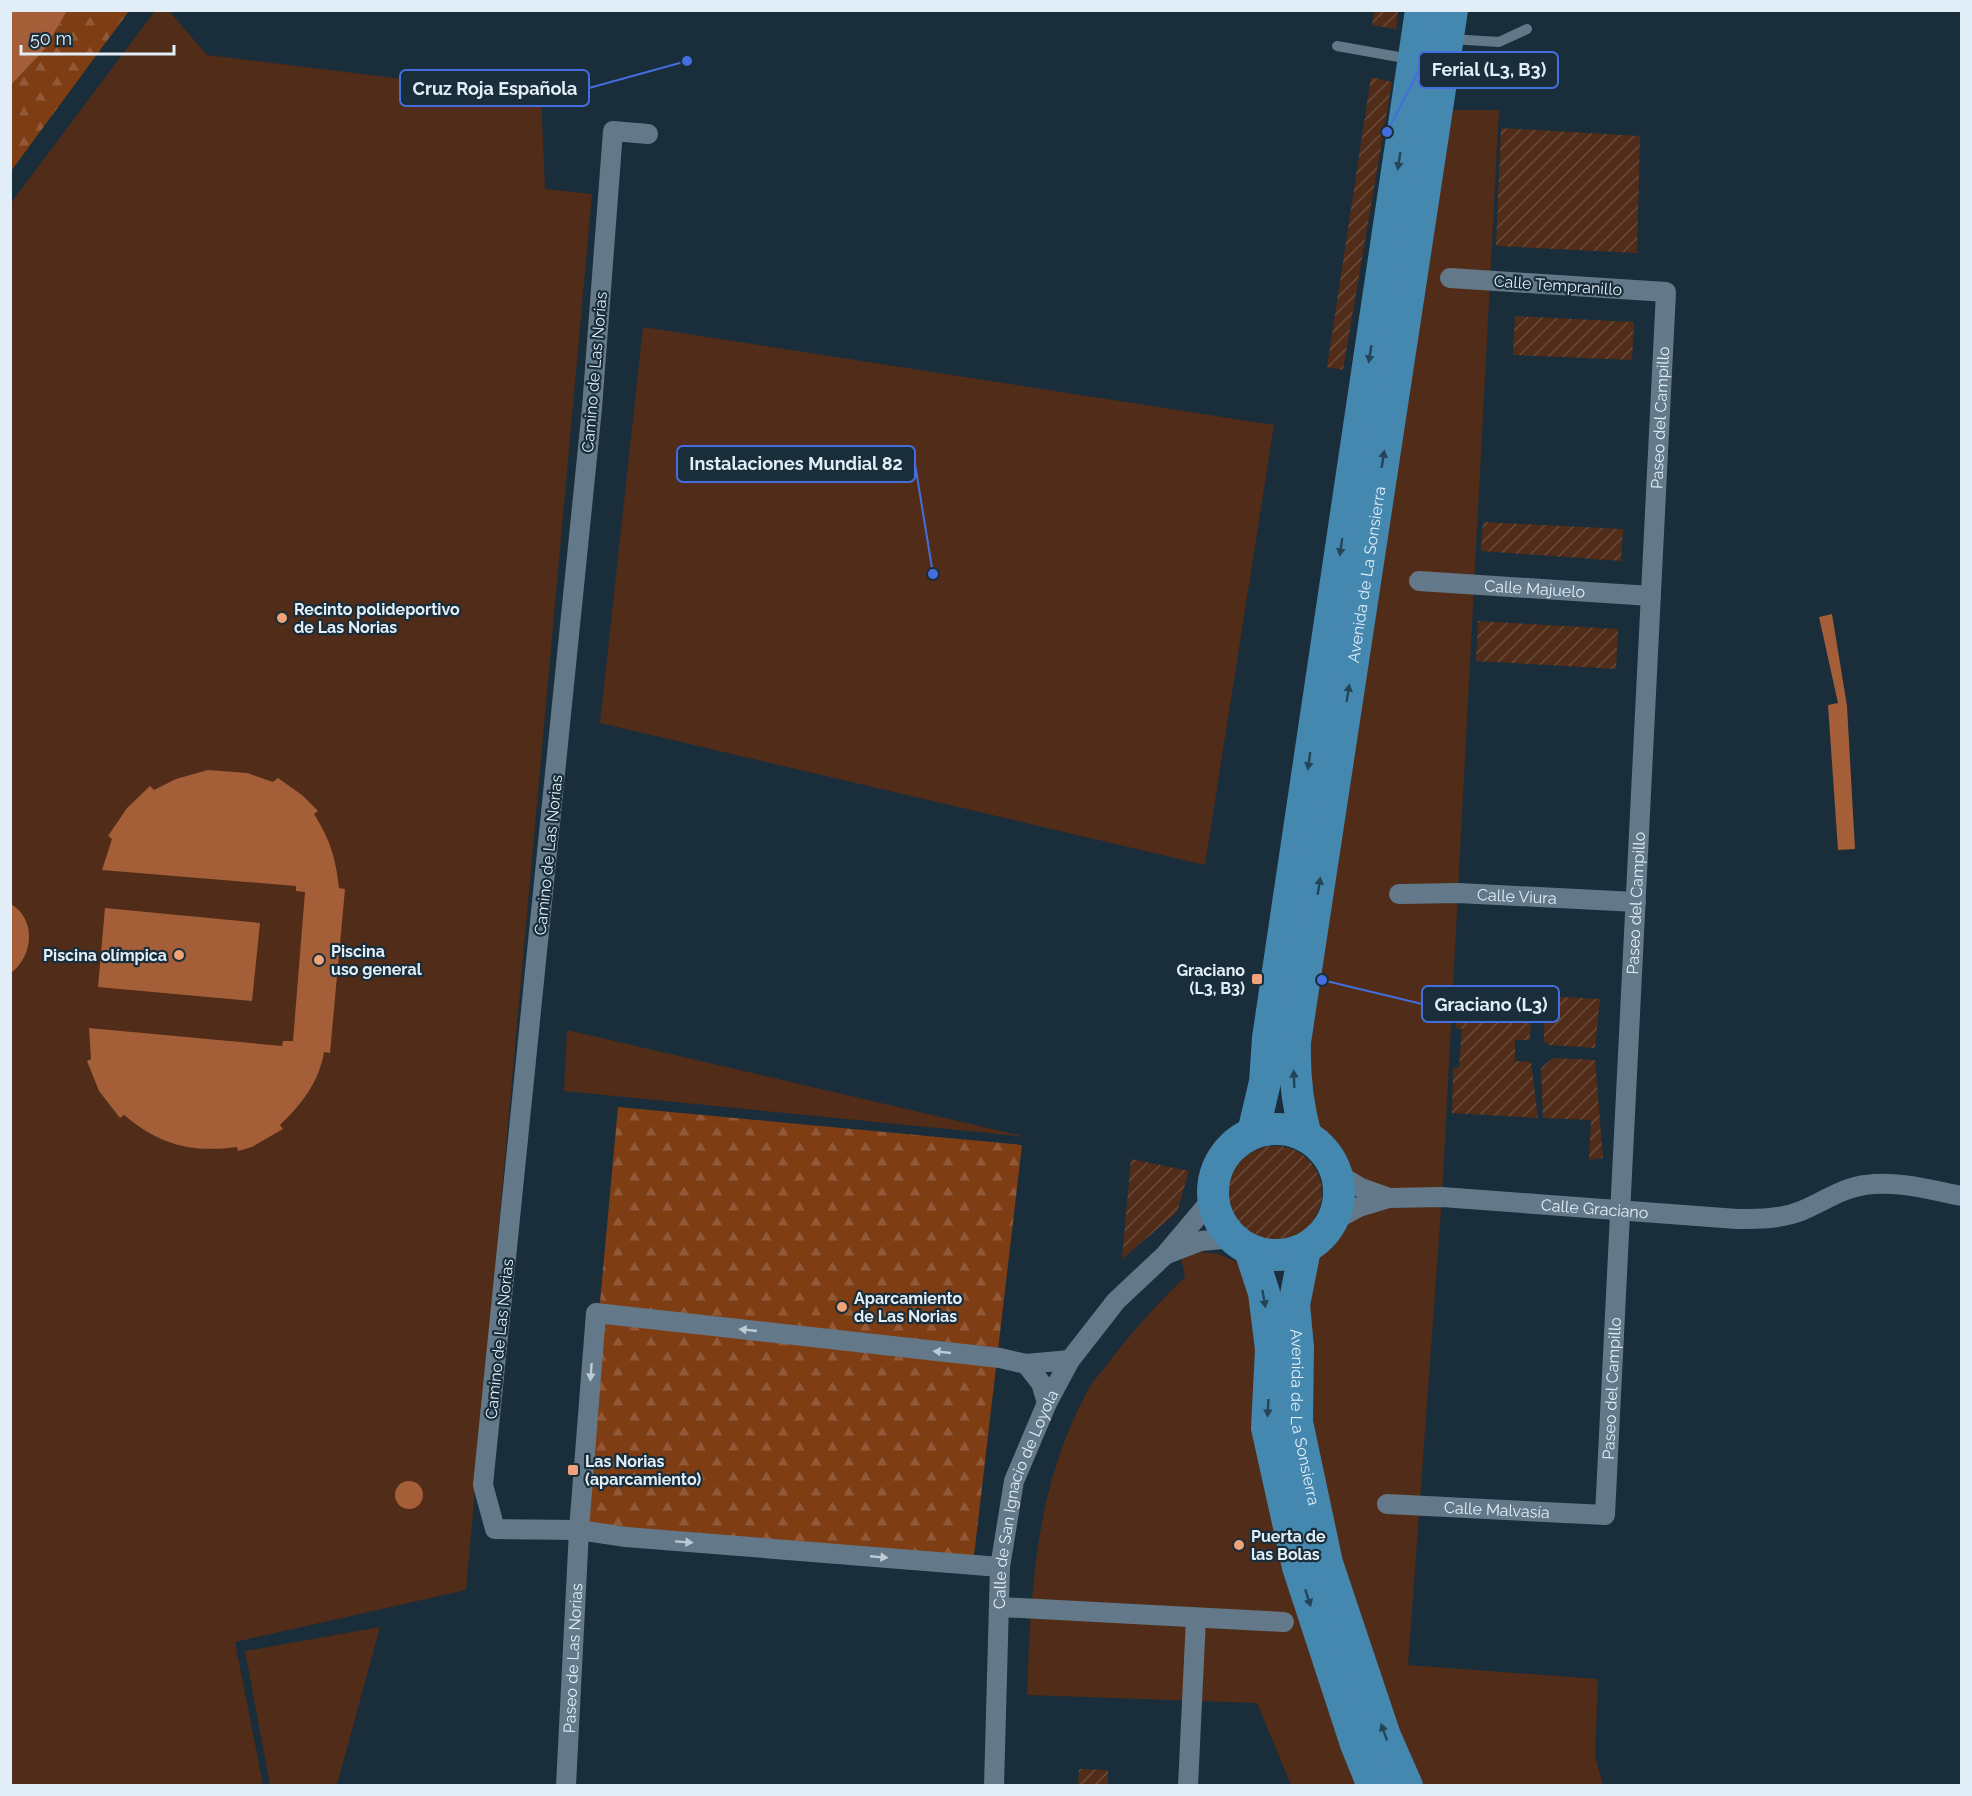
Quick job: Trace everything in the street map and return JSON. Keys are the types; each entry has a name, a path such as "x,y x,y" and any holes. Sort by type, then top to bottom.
{"main road":[{"name":"Avenida de La Sonsierra","path":"1253,1133 1265,1083 1268,1038 1421,10"},
{"name":"Avenida de La Sonsierra","path":"1306,1136 1296,1101 1293,1077 1295,1042 1449,25"},
{"path":"1271,1129 1289,1130 1306,1136 1325,1152 1336,1173 1338,1205 1333,1221 1321,1237 1305,1249 1288,1255 1269,1255 1241,1244 1219,1220 1213,1198 1214,1178 1222,1158 1241,1139 1253,1133 1271,1129"},
{"name":"Avenida de La Sonsierra","path":"1241,1244 1264,1293 1271,1349 1267,1428 1295,1556 1356,1744 1373,1785"},
{"name":"Avenida de La Sonsierra","path":"1305,1249 1294,1305 1298,1347 1297,1422 1327,1563 1385,1736 1407,1785"}],"street":[{"name":"Camino de Las Norias","path":"579,1530 495,1529 483,1485 591,420 613,131 648,134"},
{"name":"Calle Tempranillo","path":"1450,278 1666,292"},
{"name":"Paseo del Campillo","path":"1605,1515 1666,292"},
{"name":"Calle Majuelo","path":"1419,581 1651,596"},
{"name":"Calle Viura","path":"1399,894 1458,893 1636,902"},
{"name":"Calle Graciano","path":"1336,1173 1360,1188 1389,1198"},
{"name":"Calle Graciano","path":"1333,1221 1359,1207 1389,1198 1442,1197 1737,1219 1772,1218 1800,1212 1850,1188 1867,1184 1900,1185 1962,1196"},
{"name":"Calle de San Ignacio de Loyola","path":"994,1785 1000,1567 1014,1481 1047,1403 1070,1360 1116,1301 1165,1255 1213,1198"},
{"name":"Calle de San Ignacio de Loyola","path":"1165,1255 1201,1241 1241,1244"},
{"name":"Paseo de Las Norias","path":"566,1785 579,1530 596,1313 1000,1358 1026,1364"},
{"path":"1026,1364 1070,1360"},
{"path":"1026,1364 1041,1383 1047,1403"},
{"name":"Calle Malvasía","path":"1387,1504 1605,1515"},
{"path":"579,1530 636,1538 1000,1567"},
{"path":"1000,1607 1284,1622"},
{"path":"1188,1785 1196,1618"}],"lane":[{"path":"1449,25 1499,42 1527,28"},
{"path":"1337,46 1414,60"}],"green space":[{"path":"67,11 129,11 11,171 11,85 45,49"},
{"name":"Aparcamiento de Las Norias","path":"618,1107 1022,1145 973,1564 579,1530"}],"shaded area":[{"path":"11,10 67,11 45,49 11,85"},
{"name":"Recinto polideportivo de Las Norias","path":"155,11 169,11 207,55 541,96 545,189 592,194 466,1590 235,1642 263,1785 11,1785 11,203"},
{"path":"1374,11 1398,11 1396,29 1372,25"},
{"path":"1371,77 1392,82 1343,370 1327,367"},
{"path":"1436,110 1499,110 1442,1197 1408,1665 1598,1679 1595,1756 1603,1785 1407,1785 1297,1422 1305,1249 1333,1221 1388,1198 1336,1173 1325,1152 1316,1143 1296,1101"},
{"path":"1501,128 1640,136 1637,253 1496,246"},
{"path":"1515,316 1634,322 1632,360 1513,355"},
{"path":"643,327 1274,425 1205,865 600,723"},
{"path":"1483,522 1623,529 1621,561 1481,551"},
{"path":"1832,614 1847,706 1855,849 1838,850 1828,705 1838,703 1819,617"},
{"path":"1478,621 1618,629 1616,669 1476,661"},
{"name":"Piscina uso general","path":"208,770 247,773 273,782 278,778 302,795 318,811 314,814 331,849 339,888 345,889 330,1053 324,1052 314,1083 302,1101 280,1125 283,1129 252,1147 238,1151 237,1147 205,1149 177,1144 150,1134 124,1115 120,1118 99,1091 87,1061 91,1059 89,1028 282,1046 283,1041 293,1041 305,892 296,891 296,886 102,870 112,839 108,836 127,808 150,786 154,790 176,779"},
{"path":"11,904 25,919 29,938 24,957 11,973"},
{"name":"Piscina olímpica","path":"105,908 260,923 252,1001 98,987"},
{"path":"1456,991 1532,995 1530,1040 1515,1040 1515,1061 1531,1062 1538,1118 1452,1113 1453,1068 1459,1067 1462,1029 1456,1028"},
{"path":"1544,996 1600,999 1595,1048 1549,1045 1544,1041"},
{"path":"567,1030 1027,1137 564,1091"},
{"path":"1553,1058 1595,1060 1603,1158 1589,1160 1591,1120 1543,1118 1541,1068"},
{"path":"1275,1146 1293,1149 1308,1160 1319,1175 1322,1193 1319,1211 1308,1226 1293,1237 1275,1240 1257,1237 1242,1226 1231,1211 1228,1193 1231,1175 1242,1160 1257,1149"},
{"path":"1131,1159 1189,1171 1177,1212 1122,1259"},
{"path":"1202,1252 1218,1254 1237,1262 1248,1287 1373,1785 1291,1785 1257,1703 1027,1695 1034,1577 1039,1539 1056,1465 1070,1428 1094,1380 1145,1318 1185,1277 1181,1258"},
{"path":"409,1481 419,1485 423,1495 419,1505 409,1509 399,1505 395,1495 399,1485"},
{"path":"380,1627 337,1785 270,1785 245,1651"},
{"path":"1079,1769 1108,1770 1108,1785 1078,1785"}],"place":[{"name":"Cruz Roja Española","path":"687,61"},
{"name":"Ferial (L3, B3)","path":"1387,132"},
{"name":"Instalaciones Mundial 82","path":"933,574"},
{"name":"Recinto polideportivo de Las Norias","path":"282,618"},
{"name":"Piscina olímpica","path":"179,955"},
{"name":"Piscina uso general","path":"319,960"},
{"name":"Graciano (L3, B3)","path":"1257,979"},
{"name":"Graciano (L3)","path":"1322,980"},
{"name":"Aparcamiento de Las Norias","path":"842,1307"},
{"name":"Las Norias (aparcamiento)","path":"573,1470"},
{"name":"Puerta de las Bolas","path":"1239,1545"}]}
